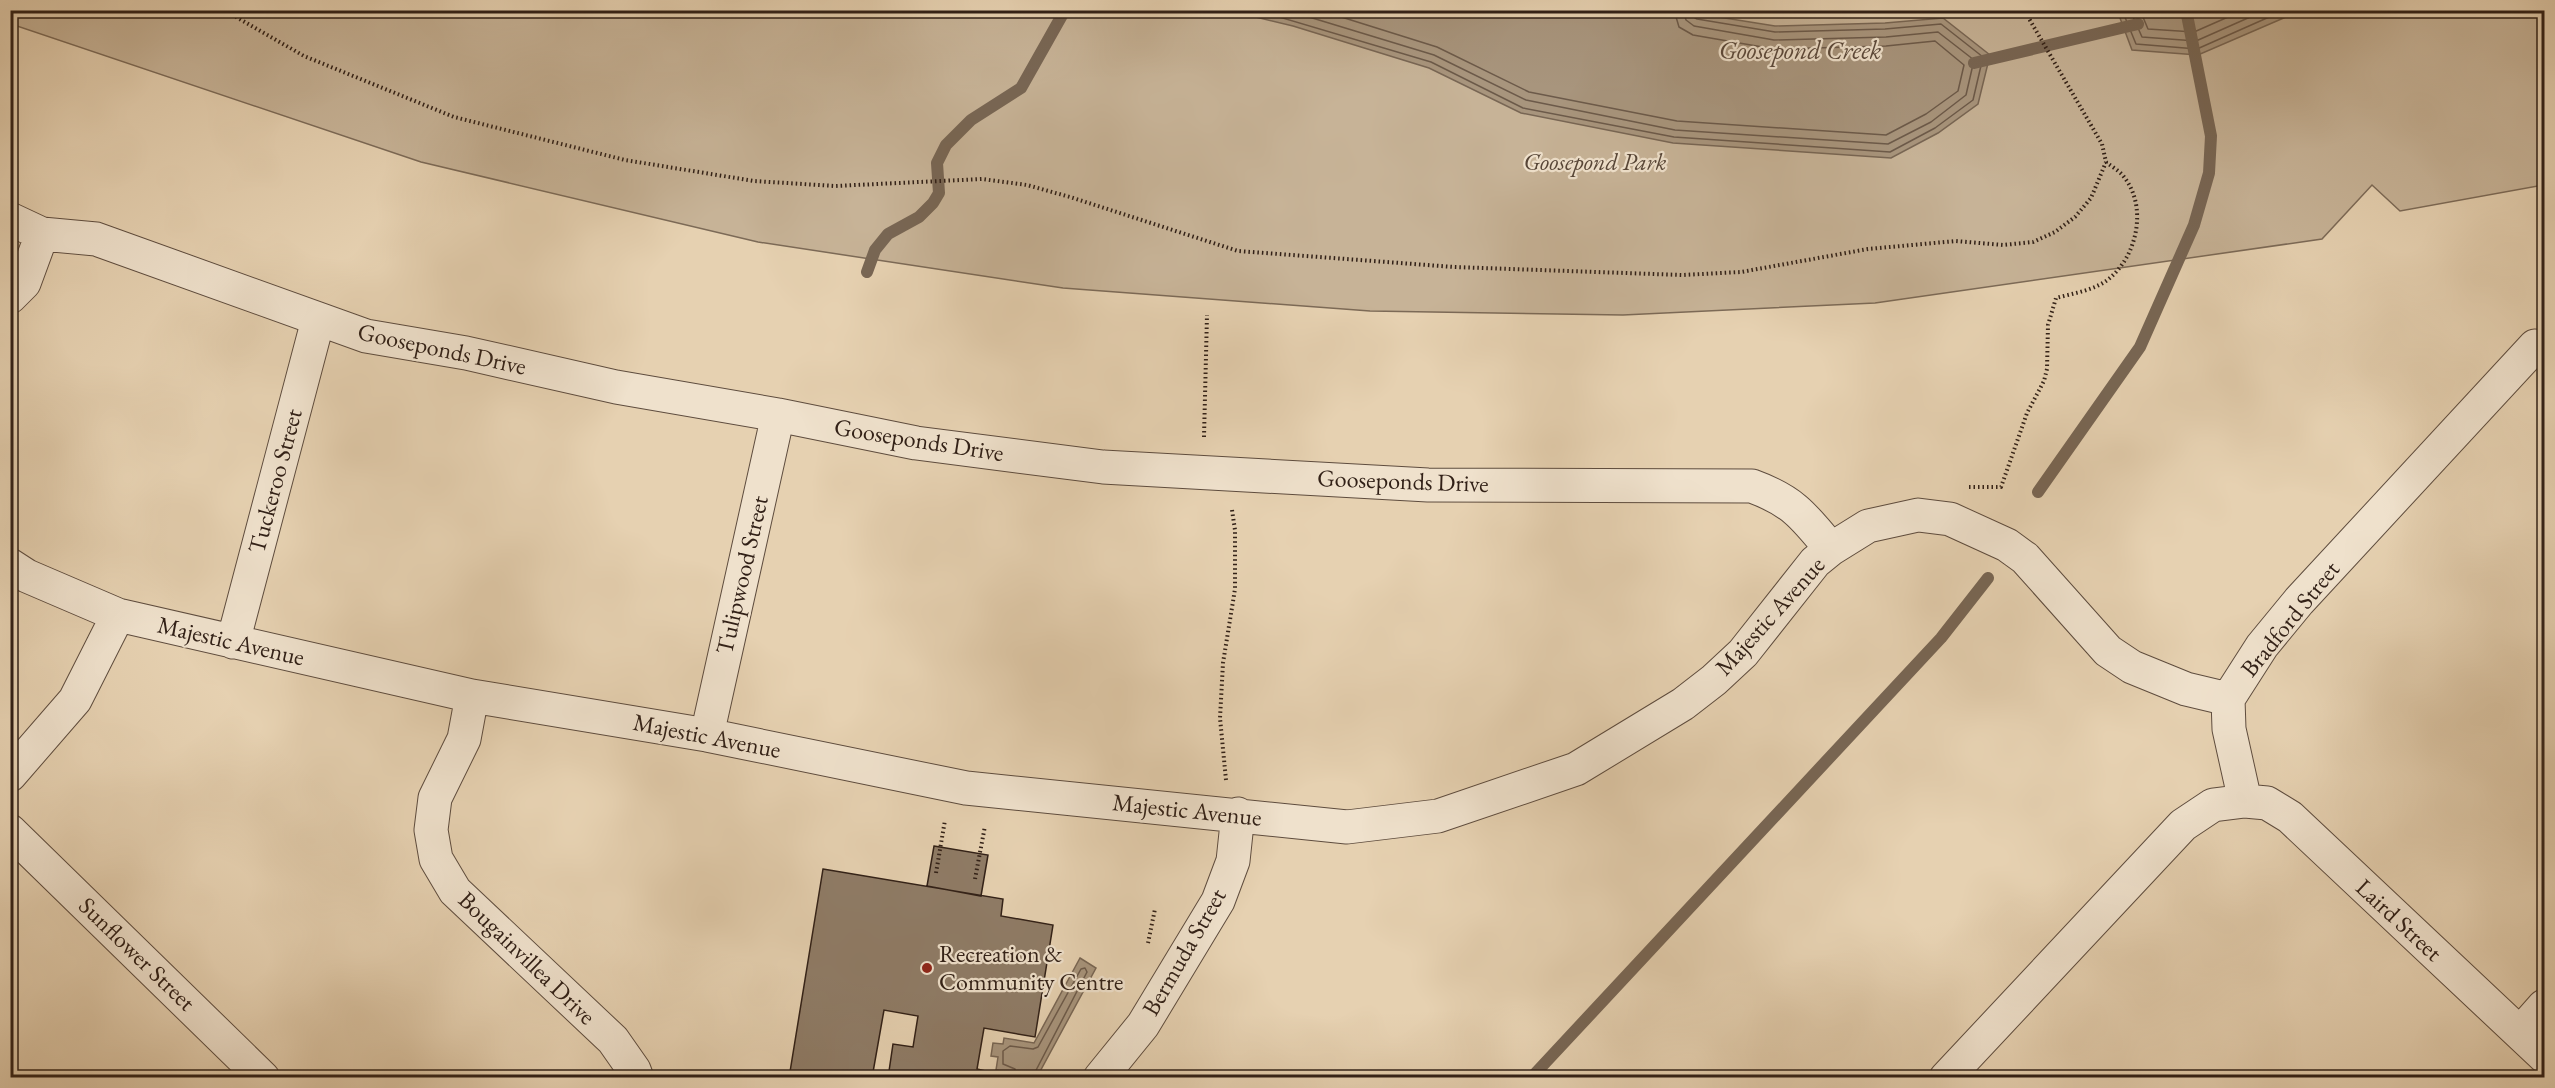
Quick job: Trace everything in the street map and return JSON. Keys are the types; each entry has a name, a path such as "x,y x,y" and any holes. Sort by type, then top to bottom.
{"street":[{"name":"Gooseponds Drive","path":"10,219 42,234 96,239 366,336 466,354 616,387 778,415 916,443 1103,467 1428,485 1752,486 1776,495 1798,510 1831,549"},
{"path":"10,297 24,283 42,234"},
{"name":"Tuckeroo Street","path":"233,642 318,320"},
{"name":"Bradford Street","path":"2245,801 2229,729 2228,699 2262,646 2299,601 2535,346"},
{"name":"Tulipwood Street","path":"706,735 778,415"},
{"name":"Majestic Avenue","path":"10,565 27,576 118,615 472,696 706,735 966,788 1347,826 1438,816 1576,768 1683,704 1714,680 1743,653 1815,562 1831,549 1868,526 1918,515 1950,519 2007,545 2025,558 2108,651 2132,667 2186,689 2228,699"},
{"path":"10,775 75,700 118,615"},
{"name":"Bougainvillea Drive","path":"472,696 464,739 435,798 431,830 436,859 455,891 613,1040 637,1077"},
{"path":"1946,1077 2184,825 2213,805 2245,801"},
{"name":"Laird Street","path":"2245,801 2267,803 2290,817 2544,1056"},
{"name":"Bermuda Street","path":"1100,1077 1143,1025 1218,901 1233,861 1238,814"},
{"name":"Sunflower Street","path":"10,831 263,1077"},
{"path":"2520,1033 2544,1006"}],"path":[{"path":"224,10 304,56 454,117 625,160 754,181 835,186 981,179 1027,185 1238,251 1454,267 1682,275 1741,272 1879,248 1956,241 2002,245 2033,242 2055,232 2075,217 2091,198 2106,162 2102,144 2024,10"},
{"path":"1960,492 1968,487 2001,487 2027,413 2044,381 2047,369 2048,325 2056,297 2090,289 2110,278 2125,262 2133,244 2137,220 2133,192 2123,175 2106,162"},
{"path":"1205,448 1203,423 1207,376 1207,315"},
{"path":"1229,502 1235,530 1235,590 1223,663 1220,718 1227,792 1238,814"},
{"path":"936,873 945,818"},
{"path":"975,879 986,825"}],"green space":[{"name":"Goosepond Park","path":"11,10 2544,11 2544,185 2400,211 2372,185 2322,239 1875,303 1623,315 1370,311 1063,288 758,242 421,162 11,24"}],"water":[{"path":"2117,10 2300,11 2198,55 2132,50"},
{"path":"1231,11 1681,11 1775,26 1885,23 1943,18 1990,55 1978,104 1938,133 1891,158 1673,143 1521,113 1429,68 1293,26"},
{"path":"1080,958 1096,968 1037,1077 1010,1077 1011,1073 996,1070 998,1057 991,1056 993,1043 1003,1044 1004,1038 1034,1043"}],"building":[{"path":"934,846 988,855 981,896 927,886"},
{"name":"Recreation & Community Centre","path":"823,869 1003,899 1001,916 1053,925 1035,1037 984,1028 977,1069 995,1073 995,1078 888,1078 893,1044 913,1047 918,1016 884,1010 872,1078 789,1078"}],"waterway":[{"path":"867,272 875,250 888,234 919,217 933,203 939,193 937,163 946,145 971,120 1021,88 1065,10"},
{"path":"2038,492 2140,347 2194,225 2209,173 2211,136 2186,10"},
{"name":"Goosepond Creek","path":"1974,63 2138,24"},
{"path":"1531,1078 1941,638 1988,578"}],"place":[{"name":"Recreation & Community Centre","path":"927,968"}]}
